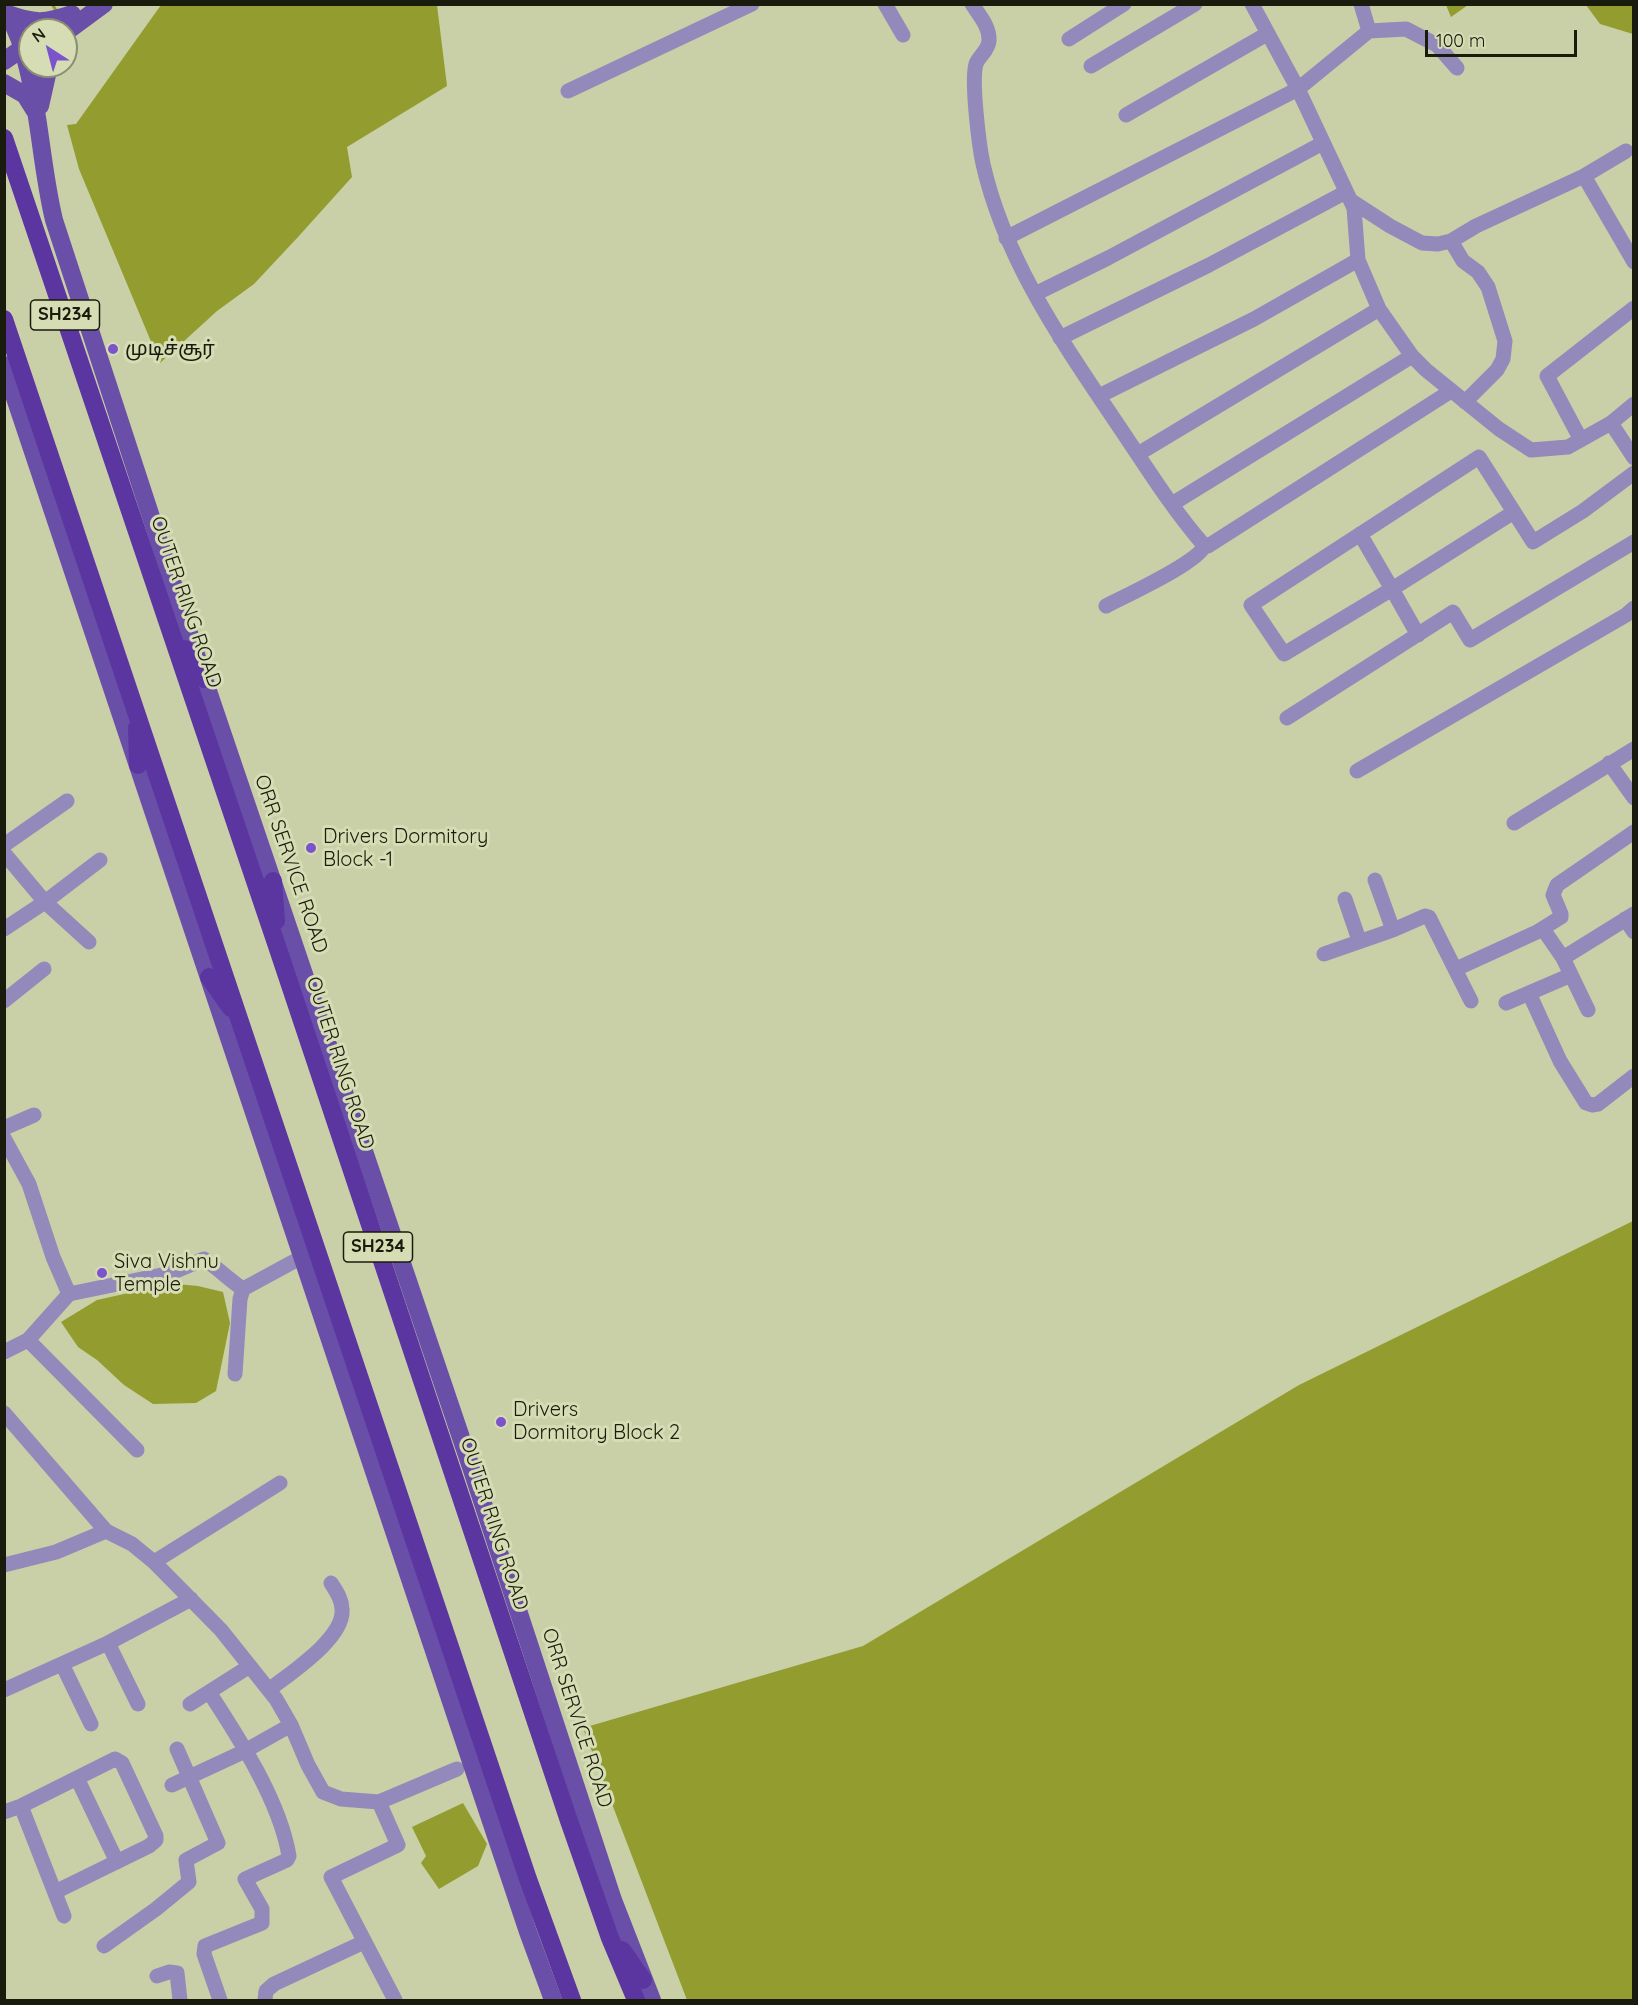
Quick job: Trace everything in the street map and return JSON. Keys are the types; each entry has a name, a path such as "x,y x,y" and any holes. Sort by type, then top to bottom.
{"highway":[{"name":"OUTER RING ROAD","path":"4,138 562,1799 607,1929 636,2001"},
{"name":"SH234","path":"4,319 242,1024 566,1999"},
{"path":"169,625 204,679"},
{"path":"136,708 138,765"},
{"path":"273,881 278,949"},
{"path":"209,977 242,1024"},
{"path":"607,1929 644,1980"}],"main road":[{"path":"78,19 104,4"},
{"path":"6,12 23,18"},
{"name":"ORR SERVICE ROAD","path":"6,12 18,35"},
{"path":"4,77 18,62"},
{"name":"ORR SERVICE ROAD","path":"31,78 47,193 54,220 204,679 468,1460 613,1900 652,2001"},
{"path":"38,117 46,78"},
{"path":"4,83 25,94 38,117"},
{"path":"4,365 528,1932 566,1999"}],"street":[{"path":"568,91 752,4"},
{"path":"885,4 903,34"},
{"path":"972,4 986,25 989,42 976,64 978,133 983,164 1006,238 1060,338 1191,531 1205,544 1208,546 1451,391"},
{"path":"1070,39 1124,4"},
{"path":"1091,66 1195,4"},
{"path":"1252,4 1298,89 1354,208 1358,260 1379,309 1412,356 1499,429 1531,450 1568,447 1611,423 1634,404"},
{"path":"1361,4 1369,31"},
{"path":"1006,238 1298,89 1369,31 1406,29 1437,45 1457,68"},
{"path":"1126,115 1267,34"},
{"path":"1035,294 1108,258 1323,143"},
{"path":"1348,196 1390,226 1422,243 1438,244 1451,241 1476,226 1584,176 1626,150"},
{"path":"1584,176 1634,262"},
{"path":"1060,338 1348,196"},
{"path":"1451,241 1464,261 1478,272 1488,287 1506,341 1506,351 1500,364 1465,402"},
{"path":"1099,396 1254,319 1358,260"},
{"path":"1581,440 1547,376 1634,308"},
{"path":"1138,454 1379,309"},
{"path":"1172,504 1412,356"},
{"path":"1611,423 1634,458"},
{"path":"1514,512 1284,654 1251,605 1479,458 1514,512 1533,542 1583,511 1634,473"},
{"path":"1359,534 1418,635"},
{"path":"1287,718 1453,612 1470,640 1634,542"},
{"path":"1106,606 1184,564 1203,550 1205,544"},
{"path":"1357,771 1626,615 1634,608"},
{"path":"1514,823 1634,748"},
{"path":"1609,764 1634,798"},
{"path":"4,845 67,801"},
{"path":"1456,969 1543,929 1561,918 1553,896 1557,885 1634,832"},
{"path":"4,853 45,902 89,942"},
{"path":"4,929 45,902 100,860"},
{"path":"1375,880 1393,930"},
{"path":"1345,899 1359,940"},
{"path":"1324,954 1393,930 1425,916 1429,917 1471,1000"},
{"path":"1563,958 1631,922"},
{"path":"1543,929 1563,958 1588,1010"},
{"path":"4,1001 44,969"},
{"path":"1506,1003 1571,975"},
{"path":"1529,993 1560,1061 1586,1103 1598,1104 1634,1076"},
{"path":"4,1128 34,1115"},
{"path":"4,1138 29,1184 53,1257 69,1294"},
{"path":"235,1374 240,1299 243,1289 302,1257"},
{"path":"4,1352 28,1340 69,1294 171,1274 204,1258 230,1281 243,1289"},
{"path":"28,1340 137,1450"},
{"path":"4,1413 106,1531 132,1544 154,1562 221,1630 269,1690 291,1725 308,1765 323,1792 340,1799 379,1802 457,1769"},
{"path":"154,1562 280,1483"},
{"path":"4,1565 56,1552 106,1531"},
{"path":"269,1690 313,1655 337,1628 343,1610 341,1600 331,1583"},
{"path":"4,1690 108,1643 190,1599"},
{"path":"108,1643 138,1704"},
{"path":"62,1664 91,1724"},
{"path":"190,1704 250,1666"},
{"path":"209,1692 247,1750 275,1812 289,1856 287,1860 245,1879 262,1909 262,1923 205,1946 204,1954 220,2001"},
{"path":"172,1785 247,1750 291,1725"},
{"path":"104,1946 189,1882 186,1860 218,1843 177,1749"},
{"path":"4,1812 21,1806 115,1759 122,1763 156,1840 149,1846 55,1892"},
{"path":"77,1778 117,1862"},
{"path":"379,1802 398,1845 331,1877 395,2001"},
{"path":"21,1806 64,1916"},
{"path":"265,2001 266,1991 274,1984 364,1942"},
{"path":"157,1976 169,1972 177,1973 180,2001"}],"shaded area":[{"path":"161,5 437,5 447,86 347,147 352,177 254,284 217,311 160,363 79,169 67,125 76,124"},
{"path":"1446,5 1468,5 1451,17"},
{"path":"1586,5 1633,5 1633,34 1600,24"},
{"path":"1633,1221 1633,2000 687,2000 583,1728 863,1646 1299,1385"},
{"path":"166,1283 198,1286 223,1292 230,1323 216,1391 196,1403 153,1404 124,1385 97,1360 78,1347 61,1322 97,1300"},
{"path":"463,1803 487,1844 478,1866 439,1889 421,1863 426,1856 412,1827"}],"waterway":[{"path":"52,4 57,12"}],"place":[{"name":"முடிச்சூர்","path":"113,349"},
{"name":"Drivers Dormitory Block -1","path":"311,848"},
{"name":"Siva Vishnu Temple","path":"102,1273"},
{"name":"Drivers Dormitory Block 2","path":"501,1422"}]}
